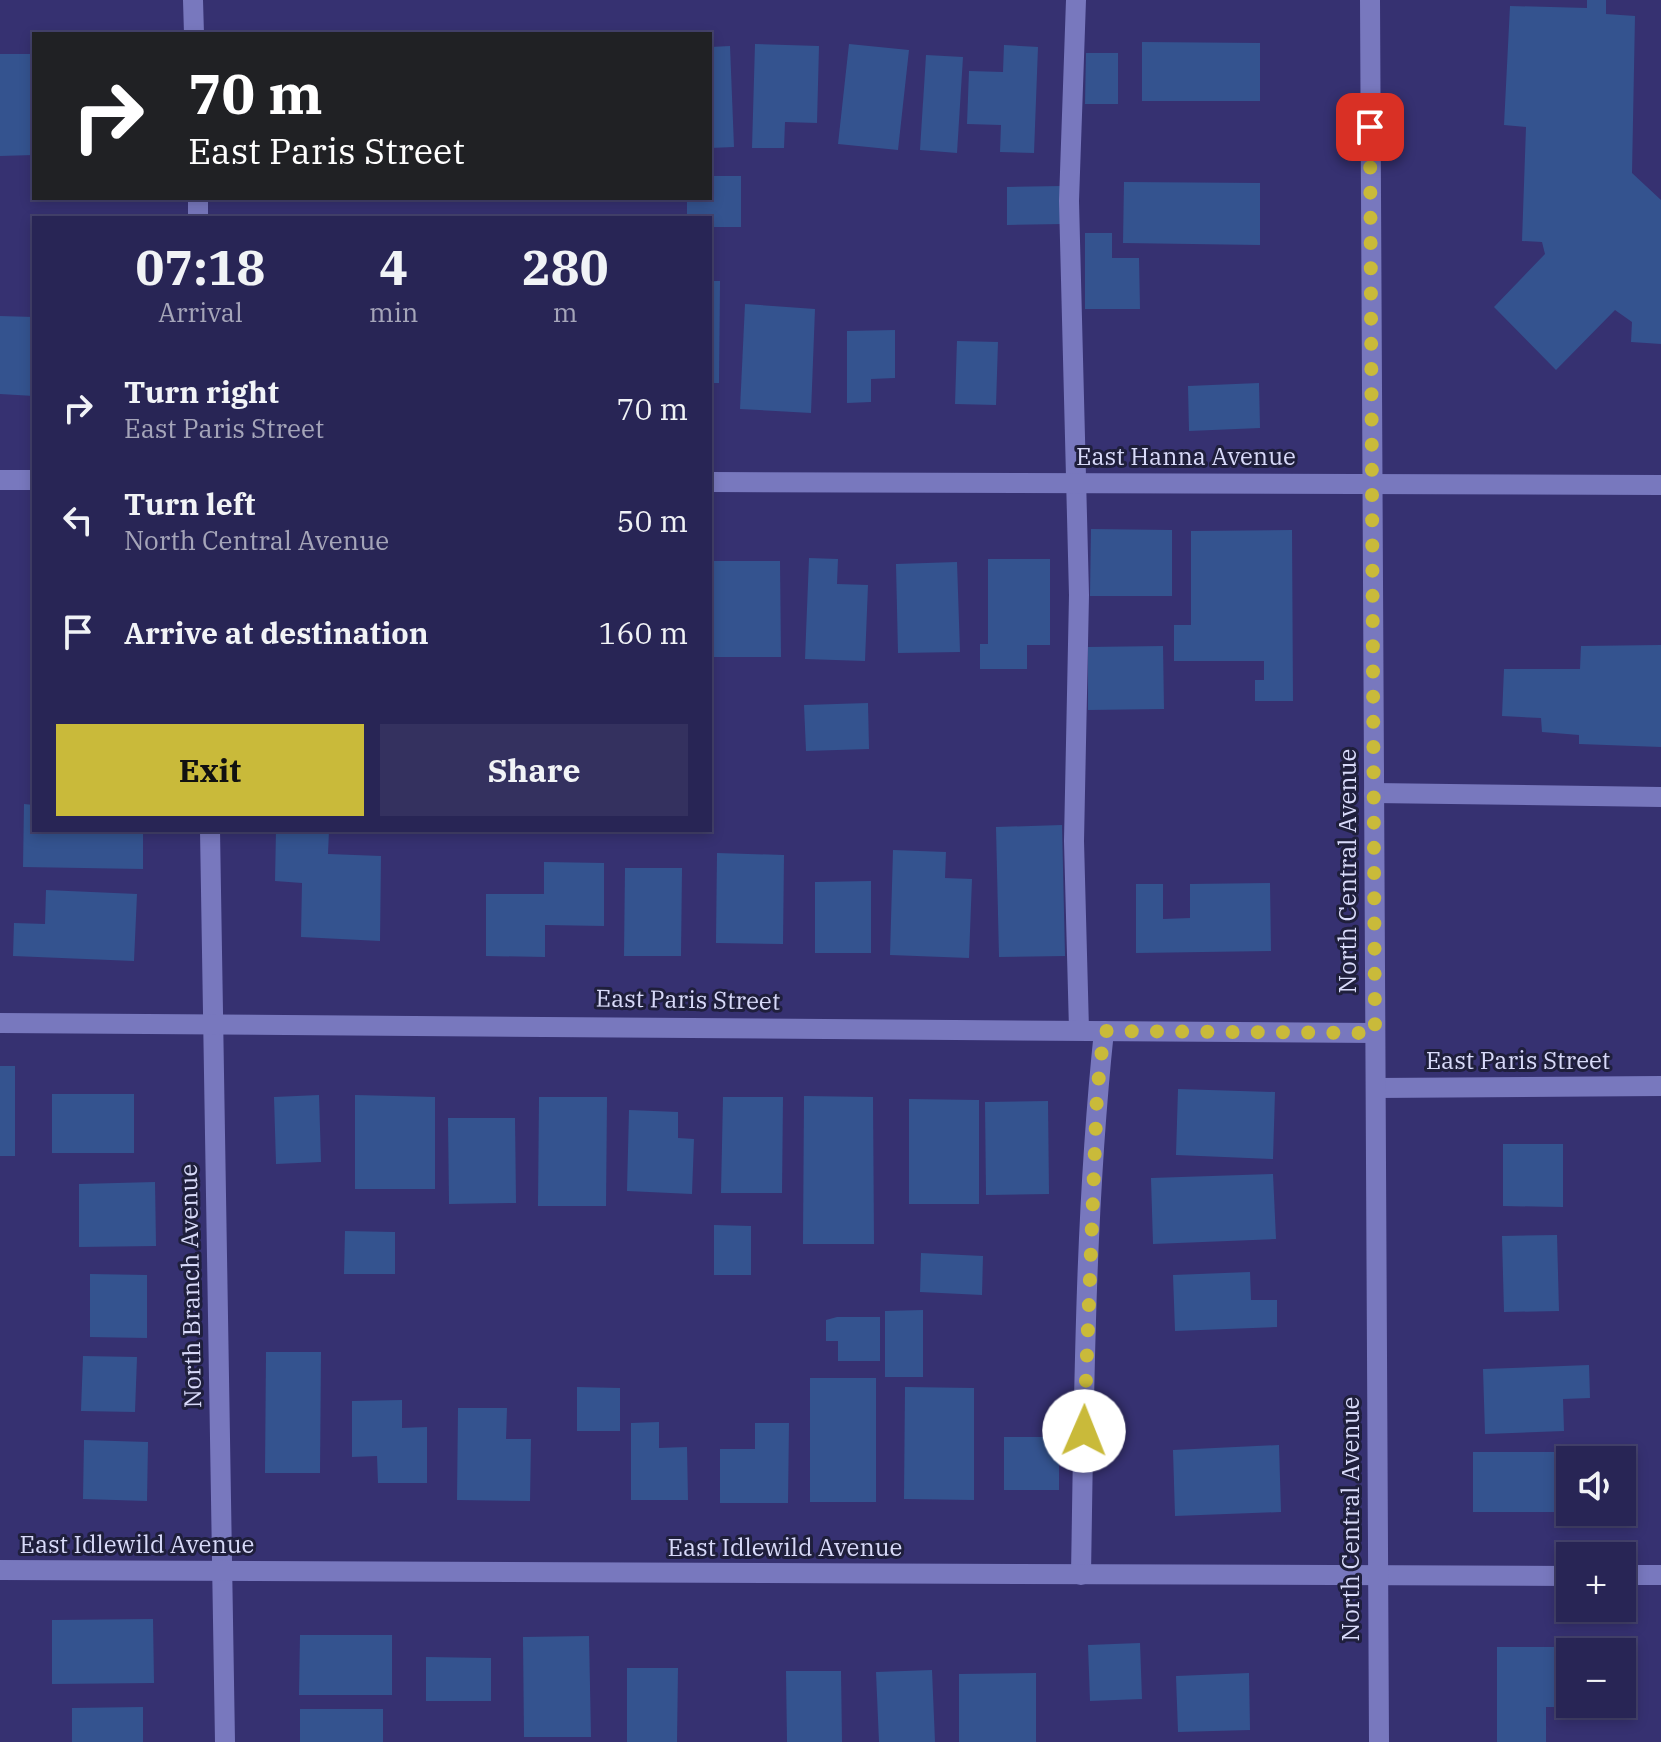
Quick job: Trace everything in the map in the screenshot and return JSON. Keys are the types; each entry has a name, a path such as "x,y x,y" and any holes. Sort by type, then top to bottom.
{"street":[{"path":"193,0 194,32"},
{"path":"1076,0 1069,201 1079,716 1074,841 1079,1030"},
{"name":"North Central Avenue","path":"1370,0 1379,1742"},
{"path":"0,480 32,480"},
{"name":"East Hanna Avenue","path":"712,482 1661,485"},
{"path":"1374,793 1661,797"},
{"name":"North Branch Avenue","path":"210,832 225,1742"},
{"name":"East Paris Street","path":"0,1023 213,1022 1375,1033"},
{"path":"1081,1575 1097,1094 1104,1031"},
{"name":"East Paris Street","path":"1376,1088 1661,1086"},
{"name":"East Idlewild Avenue","path":"0,1570 1556,1576"},
{"path":"1636,1575 1661,1575"}],"building":[{"path":"1587,0 1606,0 1606,14 1635,16 1632,173 1661,200 1661,344 1631,342 1632,322 1615,310 1556,370 1494,307 1545,254 1542,242 1522,241 1526,127 1504,125 1510,6 1587,8"},
{"path":"1142,42 1260,43 1260,101 1142,101"},
{"path":"755,44 819,46 817,123 785,122 784,148 752,148"},
{"path":"849,44 909,50 898,150 838,144"},
{"path":"1004,45 1038,47 1034,153 1000,152 1001,125 967,124 969,71 1003,72"},
{"path":"730,46 734,147 712,148 712,47"},
{"path":"1086,53 1118,53 1118,104 1085,104"},
{"path":"0,54 32,54 32,155 0,156"},
{"path":"926,55 963,57 957,153 920,150"},
{"path":"712,176 741,176 741,227 712,227 712,216 687,216 687,200 712,200"},
{"path":"1124,182 1260,183 1260,245 1123,243"},
{"path":"1062,186 1063,224 1007,225 1007,187"},
{"path":"1085,233 1112,233 1112,258 1139,258 1140,309 1085,309"},
{"path":"712,281 720,281 719,383 712,383"},
{"path":"745,304 815,309 811,413 740,409"},
{"path":"0,316 32,317 32,396 0,394"},
{"path":"895,330 895,378 871,379 871,402 847,403 847,331"},
{"path":"957,341 998,342 996,405 955,404"},
{"path":"1259,383 1260,428 1189,431 1188,386"},
{"path":"1091,529 1172,530 1172,596 1090,596"},
{"path":"1292,530 1293,701 1255,701 1255,680 1264,680 1264,661 1174,661 1174,625 1191,625 1191,531"},
{"path":"809,558 838,559 837,584 868,585 865,661 805,659"},
{"path":"988,559 1050,559 1050,645 1027,645 1027,669 980,669 980,644 988,644"},
{"path":"713,561 780,561 781,657 713,657"},
{"path":"957,562 960,652 898,653 896,564"},
{"path":"1661,645 1661,747 1579,744 1579,735 1542,732 1541,718 1502,716 1504,669 1580,669 1581,646"},
{"path":"1163,646 1164,709 1088,710 1088,647"},
{"path":"868,703 869,749 806,751 804,705"},
{"path":"24,804 32,805 32,832 143,832 143,869 23,867"},
{"path":"1062,825 1065,956 999,957 996,827"},
{"path":"276,832 329,832 328,854 381,856 380,941 301,937 302,883 275,881"},
{"path":"893,850 946,852 945,878 972,879 969,958 890,955"},
{"path":"717,853 784,855 783,944 716,943"},
{"path":"544,862 604,863 604,926 545,925 545,957 486,956 486,894 544,894"},
{"path":"625,868 682,868 681,956 624,956"},
{"path":"871,881 871,953 815,953 815,882"},
{"path":"1270,883 1271,951 1136,953 1136,884 1163,884 1163,919 1190,918 1190,884"},
{"path":"46,890 137,894 134,961 13,956 14,923 45,924"},
{"path":"0,1066 15,1066 15,1156 0,1156"},
{"path":"1178,1089 1275,1092 1273,1159 1176,1155"},
{"path":"52,1094 134,1094 134,1153 52,1153"},
{"path":"319,1095 321,1162 276,1164 274,1097"},
{"path":"355,1095 435,1097 435,1189 355,1189"},
{"path":"804,1096 873,1097 874,1244 803,1244"},
{"path":"539,1097 607,1097 606,1206 538,1206"},
{"path":"723,1097 783,1097 782,1193 721,1193"},
{"path":"909,1099 979,1100 979,1204 909,1204"},
{"path":"1048,1101 1049,1194 986,1195 985,1102"},
{"path":"629,1110 678,1112 678,1138 694,1139 692,1194 627,1191"},
{"path":"448,1118 515,1118 516,1203 449,1204"},
{"path":"1503,1144 1563,1144 1563,1207 1503,1206"},
{"path":"1273,1174 1276,1239 1153,1244 1151,1178"},
{"path":"155,1182 156,1246 79,1247 79,1184"},
{"path":"714,1225 751,1226 751,1275 714,1275"},
{"path":"345,1231 395,1232 395,1274 344,1274"},
{"path":"1557,1235 1559,1311 1504,1312 1502,1236"},
{"path":"921,1253 983,1256 982,1295 920,1292"},
{"path":"1250,1272 1251,1300 1277,1300 1277,1327 1175,1331 1173,1275"},
{"path":"90,1274 147,1275 147,1338 90,1337"},
{"path":"923,1310 923,1377 885,1377 885,1311"},
{"path":"880,1317 880,1361 838,1361 838,1341 826,1341 826,1320"},
{"path":"266,1352 321,1352 320,1473 265,1473"},
{"path":"83,1356 137,1357 135,1412 81,1411"},
{"path":"1589,1365 1590,1398 1563,1399 1564,1431 1485,1434 1483,1369"},
{"path":"810,1378 876,1378 876,1502 810,1502"},
{"path":"577,1387 620,1388 620,1431 577,1431"},
{"path":"905,1387 974,1388 974,1500 904,1499"},
{"path":"402,1400 402,1428 427,1427 427,1483 378,1483 377,1456 352,1457 352,1401"},
{"path":"458,1408 507,1408 506,1439 531,1439 530,1501 457,1500"},
{"path":"659,1422 659,1448 687,1447 688,1500 631,1500 631,1423"},
{"path":"755,1423 789,1423 788,1503 720,1503 720,1449 755,1449"},
{"path":"1004,1437 1059,1437 1059,1490 1004,1490"},
{"path":"84,1440 148,1442 147,1501 83,1499"},
{"path":"1279,1445 1281,1512 1175,1516 1173,1450"},
{"path":"1473,1452 1556,1452 1556,1512 1473,1512"},
{"path":"153,1619 154,1683 52,1684 52,1620"},
{"path":"300,1635 392,1635 392,1695 299,1695"},
{"path":"589,1636 591,1737 524,1737 523,1637"},
{"path":"1140,1643 1142,1699 1090,1701 1088,1645"},
{"path":"1497,1647 1556,1647 1556,1707 1546,1707 1546,1742 1497,1742"},
{"path":"426,1657 491,1658 491,1701 426,1701"},
{"path":"627,1668 678,1668 677,1742 627,1742"},
{"path":"932,1670 935,1742 879,1742 876,1672"},
{"path":"786,1671 841,1671 842,1742 787,1742"},
{"path":"1036,1673 1036,1742 959,1742 959,1674"},
{"path":"1249,1673 1250,1730 1178,1732 1176,1676"},
{"path":"143,1707 143,1742 72,1742 72,1708"},
{"path":"300,1709 383,1709 383,1742 300,1742"}],"route":[{"path":"1084,1431 1097,1094 1104,1031 1375,1033 1370,127"}]}
